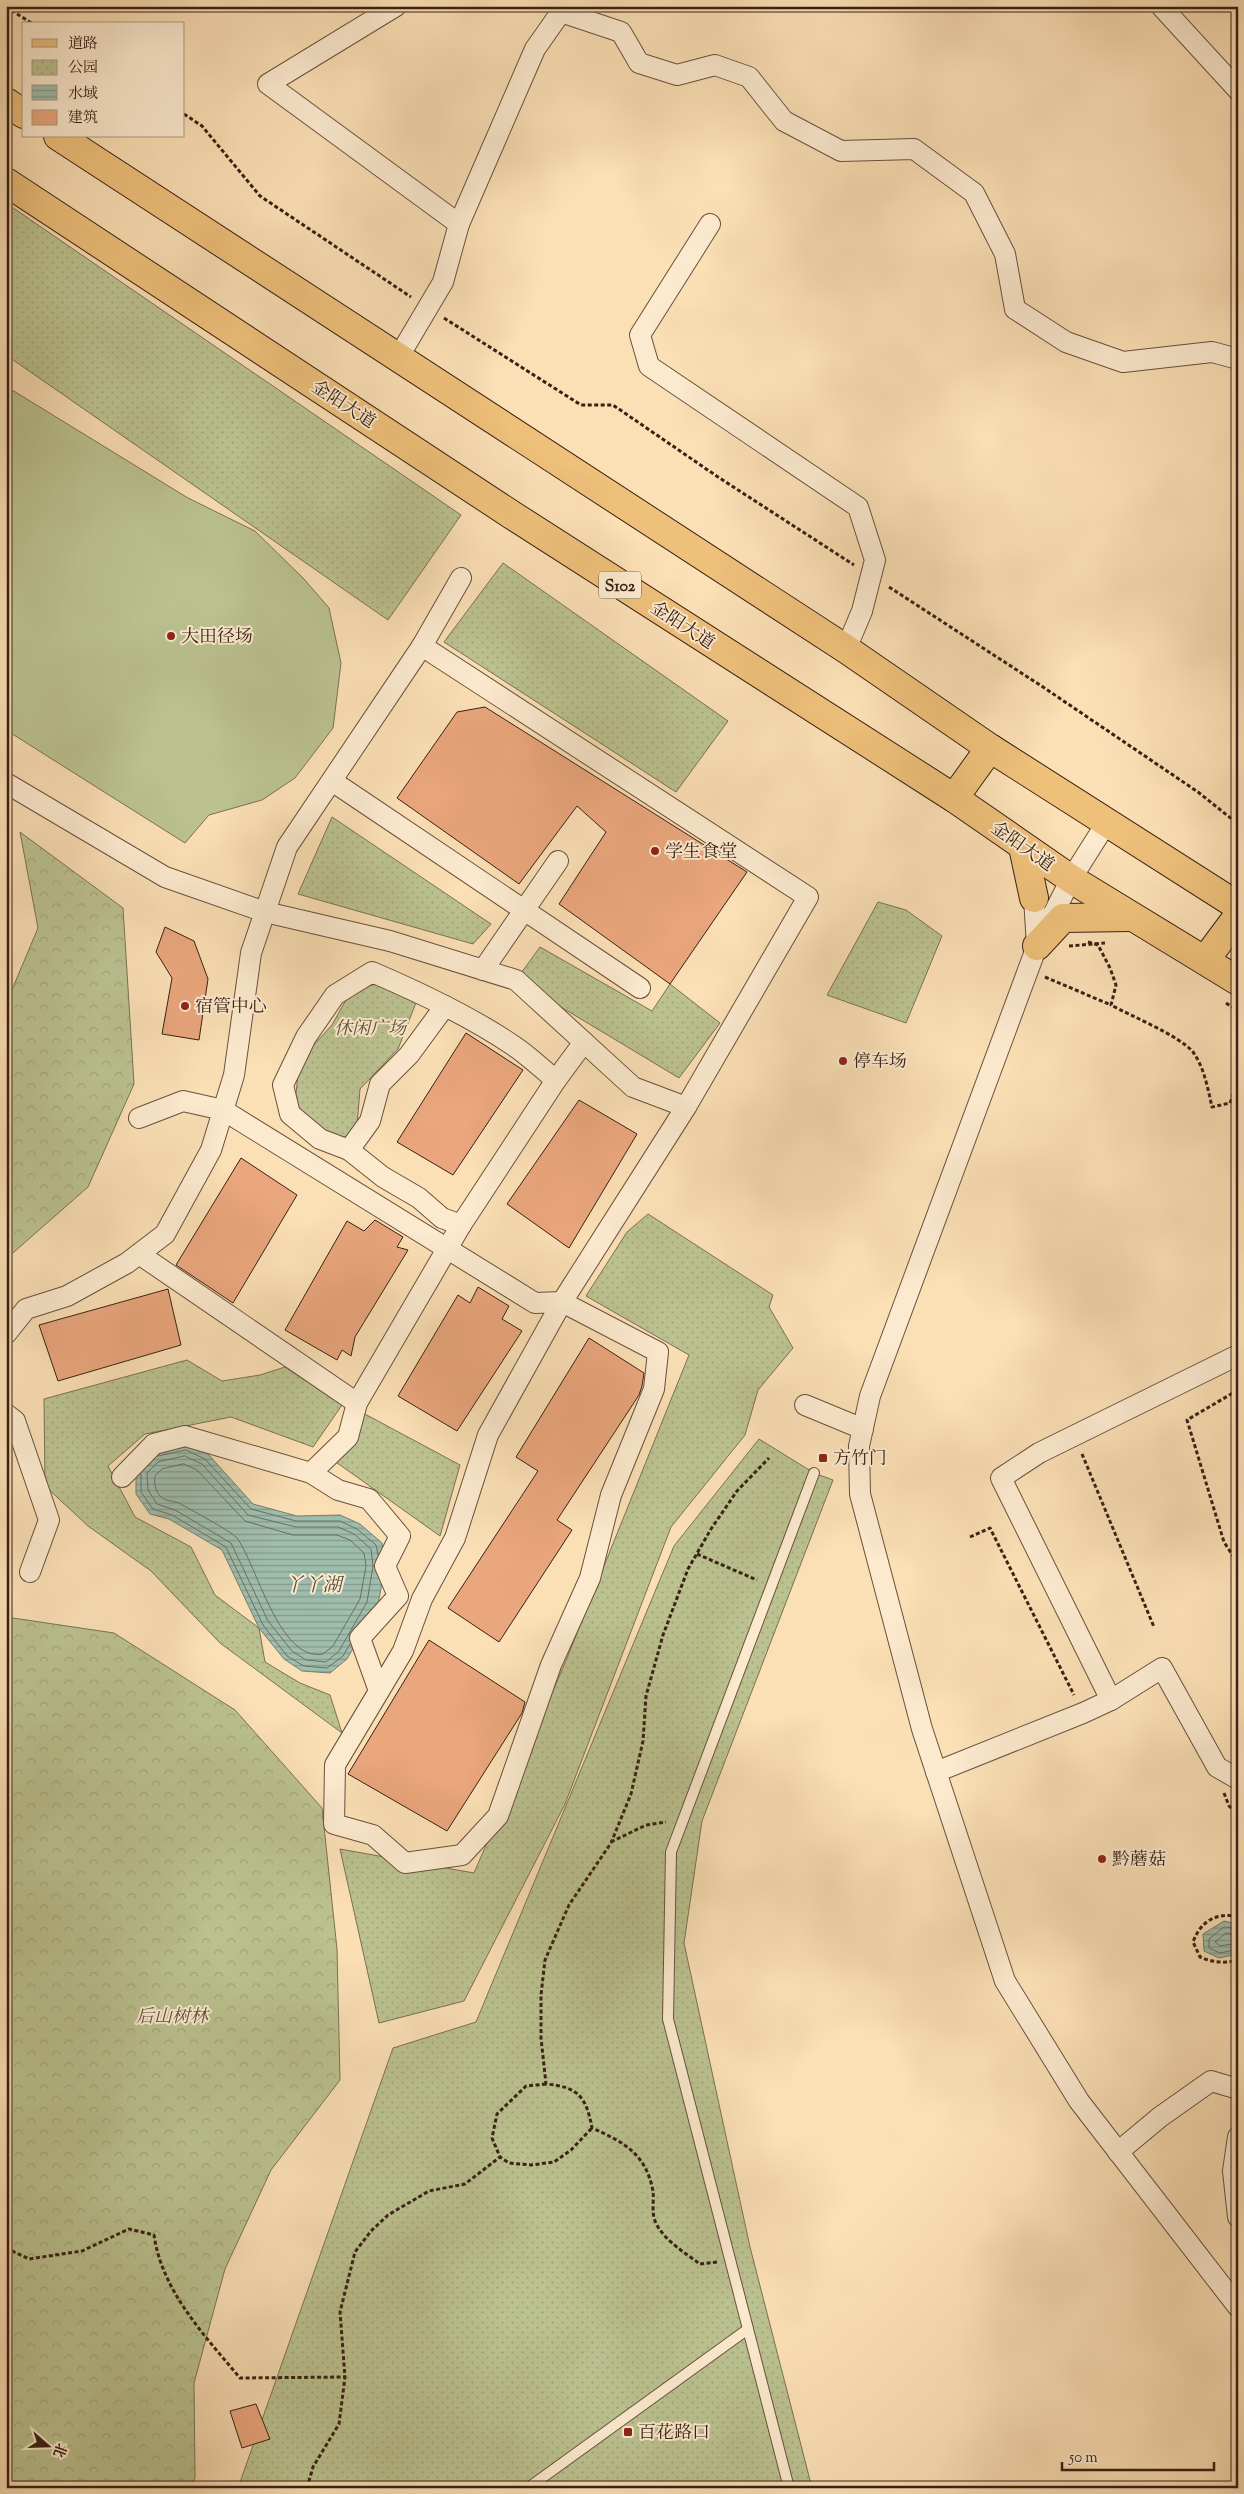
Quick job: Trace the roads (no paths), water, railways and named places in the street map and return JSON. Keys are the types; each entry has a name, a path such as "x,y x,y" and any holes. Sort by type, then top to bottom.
{"main road":[{"path":"6,102 22,113"},
{"path":"61,138 846,649 990,748 1238,906"},
{"name":"金阳大道","path":"6,182 512,516 954,798 1071,879 1131,917 1206,960 1230,991"},
{"path":"954,798 990,748"},
{"path":"1023,846 1034,898"},
{"path":"1206,960 1238,916"},
{"path":"1037,946 1063,918 1131,917"}],"street":[{"path":"396,6 268,84 459,224"},
{"path":"1161,6 1238,90"},
{"path":"398,358 443,282 459,224 535,48 561,12 621,32 639,63 677,75 715,65 749,77 784,121 841,151 914,149 974,193 1005,254 1015,309 1066,342 1123,362 1212,352 1238,359"},
{"path":"710,224 640,335 649,366 858,507 875,560 862,610 846,649"},
{"path":"6,1334 26,1309 67,1296 127,1263 165,1234 211,1150 234,1074 251,953 287,847 422,646 461,578"},
{"path":"139,1118 183,1101 223,1110 535,1303 562,1302 658,1352 654,1389 611,1495 590,1578 551,1665 498,1816 462,1855 405,1863 373,1835 334,1824 335,1766 404,1651 422,1599 455,1538 488,1435 562,1302 686,1107 808,897 422,646"},
{"path":"332,781 640,988"},
{"path":"6,784 165,877 265,912 390,941 516,980 633,1087 686,1107"},
{"path":"1107,822 1071,879 1037,946 870,1396 859,1446 860,1494 922,1729 1005,1981 1079,2101 1238,2307"},
{"path":"483,970 558,861"},
{"path":"1034,898 1037,946"},
{"path":"462,1225 442,1218 419,1198 383,1177 349,1150 320,1139 290,1114 283,1085 306,1037 335,995 372,972 445,1006 515,1047 556,1080"},
{"path":"349,1150 370,1121 380,1084 409,1055 445,1006"},
{"path":"311,1473 348,1437 357,1403 448,1248 556,1080 584,1042"},
{"path":"139,1254 357,1403"},
{"path":"1111,1700 1001,1478 1038,1453 1238,1355"},
{"path":"805,1405 863,1429"},
{"path":"6,1414 15,1421 49,1520 30,1572"},
{"path":"122,1477 154,1444 185,1436 311,1473 338,1490 368,1499 400,1536 385,1566 398,1596 360,1638 379,1691"},
{"path":"936,1772 1084,1713 1111,1700 1162,1668 1217,1767 1238,1779"},
{"path":"1118,2152 1160,2117 1211,2081 1238,2089"},
{"path":"1238,2137 1233,2171 1238,2217"}],"lane":[{"path":"789,2488 668,2019 671,1852 814,1473"},
{"path":"528,2488 748,2329"}],"water":[{"name":"丫丫湖","path":"186,1444 208,1454 253,1504 297,1516 340,1515 360,1524 382,1543 385,1566 378,1605 347,1659 330,1673 302,1671 284,1659 259,1628 222,1550 169,1519 150,1514 136,1494 136,1469 153,1452"},
{"path":"1224,1921 1238,1924 1238,1954 1219,1958 1204,1951 1203,1934"}],"place":[{"name":"大田径场","path":"171,636"},
{"name":"学生食堂","path":"655,851"},
{"name":"宿管中心","path":"185,1006"},
{"name":"停车场","path":"843,1061"},
{"name":"方竹门","path":"823,1458"},
{"name":"黔蘑菇","path":"1102,1859"},
{"name":"百花路口","path":"628,2432"}],"park label":[{"name":"休闲广场","path":"370,1028"},
{"name":"后山树林","path":"172,2016"}]}
